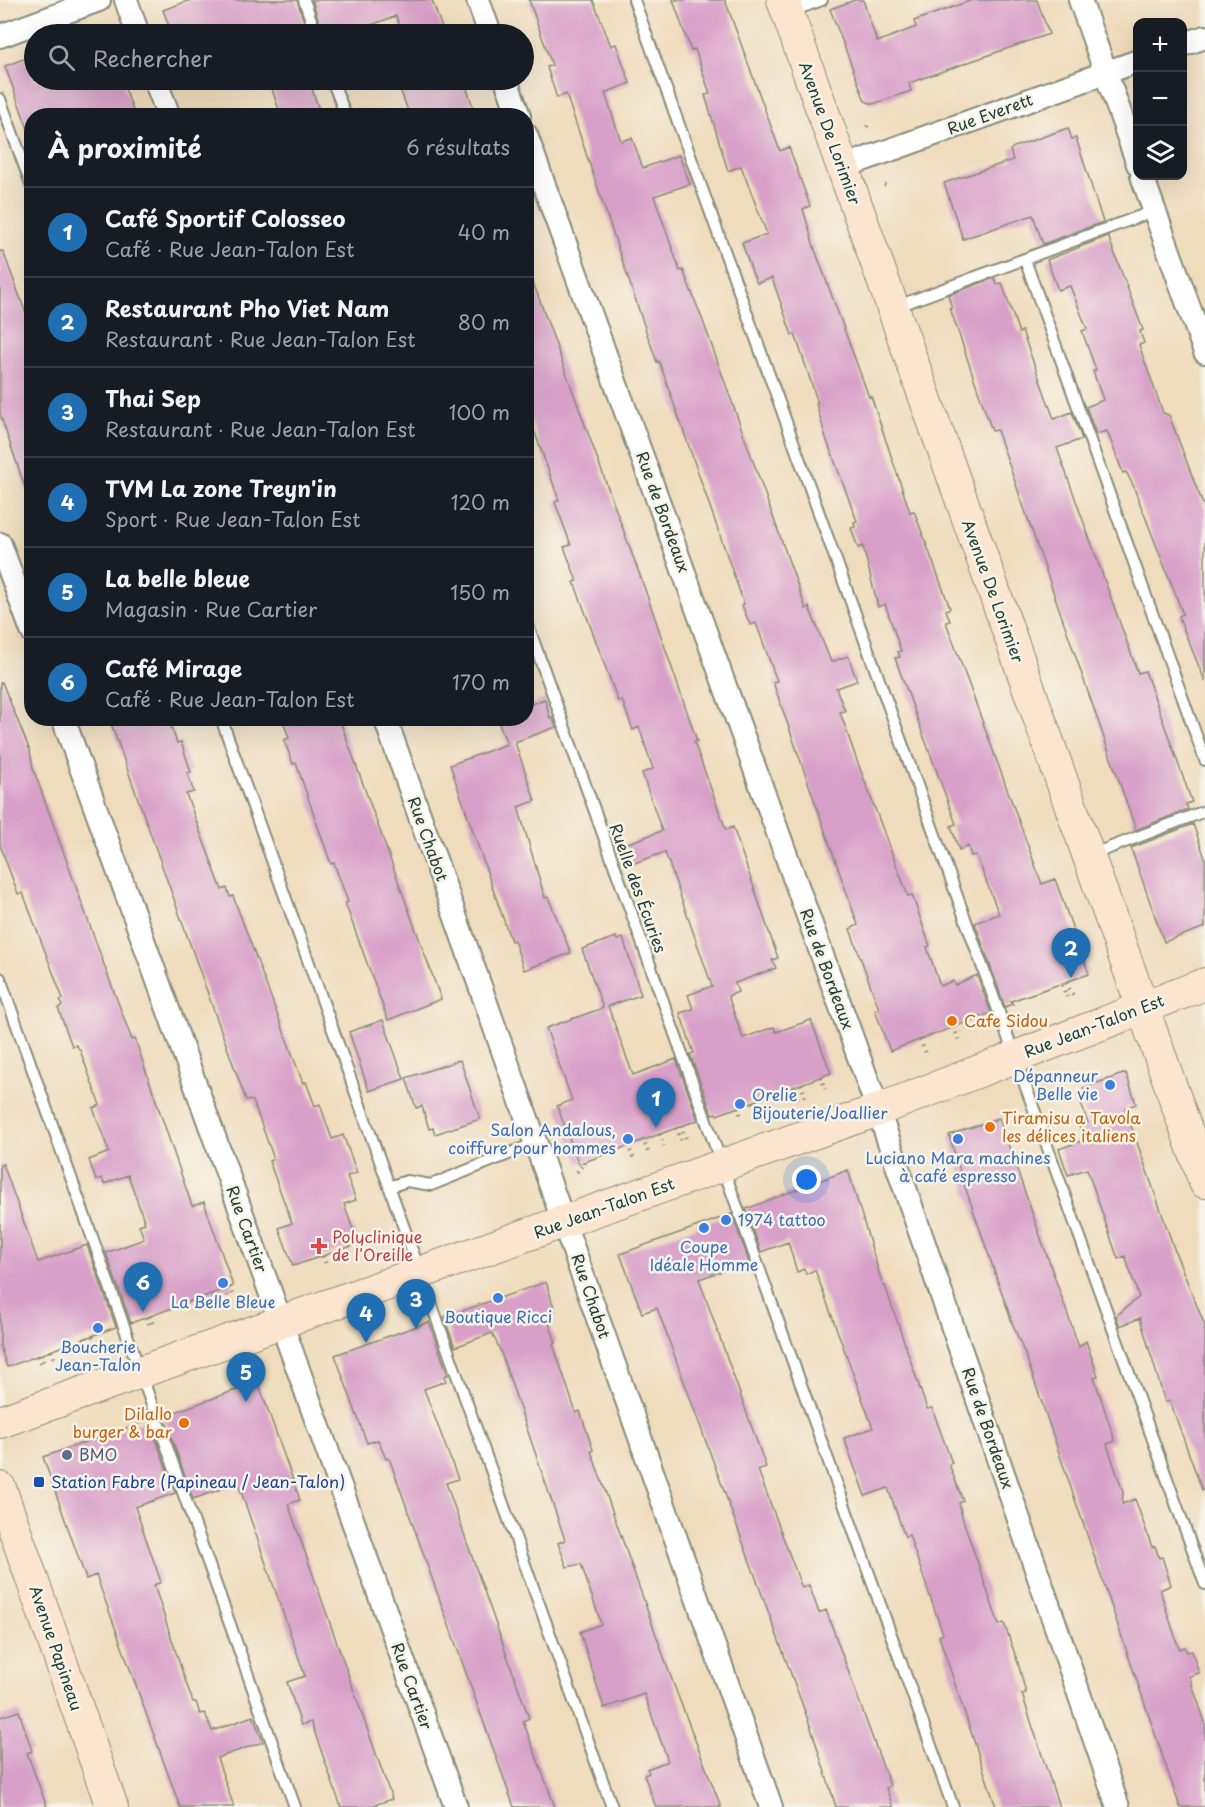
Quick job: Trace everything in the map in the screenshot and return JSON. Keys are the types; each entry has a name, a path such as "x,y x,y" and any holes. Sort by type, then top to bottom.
{"main road":[{"name":"Avenue De Lorimier","path":"785,7 1088,856 1193,1135 1205,1182"},
{"name":"Rue Jean-Talon Est","path":"0,1422 878,1110 1205,984"},
{"name":"Avenue Papineau","path":"0,1488 112,1807"}],"street":[{"path":"33,24 99,0"},
{"path":"126,0 134,24"},
{"path":"478,0 486,24"},
{"path":"1080,0 1133,152"},
{"path":"0,36 24,27"},
{"path":"1187,43 1205,37"},
{"name":"Rue Everett","path":"843,167 1133,62"},
{"path":"159,90 166,108"},
{"path":"510,90 516,108"},
{"name":"Rue de Bordeaux","path":"534,157 878,1110 1119,1807"},
{"path":"1143,180 1205,352"},
{"path":"0,544 24,609"},
{"name":"Rue Cartier","path":"66,726 456,1807"},
{"name":"Rue Chabot","path":"388,726 771,1807"}],"lane":[{"path":"304,0 312,24"},
{"path":"634,0 1205,1584"},
{"path":"785,7 822,0"},
{"path":"337,90 343,108"},
{"path":"0,99 24,165"},
{"path":"892,308 1154,211"},
{"path":"1025,260 1205,760"},
{"name":"Ruelle des Écuries","path":"534,642 953,1807"},
{"path":"224,726 612,1807"},
{"path":"1088,856 1205,811"},
{"path":"0,978 295,1807"},
{"path":"389,1187 406,1181 431,1185 537,1143"}],"path":[{"path":"1067,997 1067,983 1073,995"},
{"path":"954,1027 959,1040"},
{"path":"920,1040 926,1053"},
{"path":"821,1077 825,1089"},
{"path":"801,1084 805,1096"},
{"path":"794,1087 798,1099"},
{"path":"765,1097 769,1108"},
{"path":"753,1102 757,1113"},
{"path":"737,1109 741,1119"},
{"path":"678,1127 683,1139"},
{"path":"660,1134 664,1146"},
{"path":"643,1139 648,1152"},
{"path":"628,1145 633,1158"},
{"path":"577,1172 585,1162"},
{"path":"323,1256 327,1267"},
{"path":"228,1288 231,1295"},
{"path":"196,1300 199,1307"},
{"path":"148,1317 151,1325"},
{"path":"86,1338 92,1347 93,1336"},
{"path":"51,1351 55,1360"},
{"path":"40,1355 43,1364"}],"building":[{"path":"191,0 297,0 305,24 168,24 163,10"},
{"path":"312,0 432,0 440,24 399,24 396,16 374,24 320,24"},
{"path":"529,0 593,0 611,46 616,44 630,83 605,93 621,141 632,138 643,168 679,155 690,184 654,196 680,271 683,270 703,321 806,609 809,607 831,662 848,656 857,681 836,688 845,711 840,712 856,758 908,896 912,895 930,946 927,947 940,986 953,981 955,985 977,975 991,1013 890,1051 875,1010 879,1009 850,929 858,925 773,682 777,681 756,623 750,625 742,605 744,604 659,361 657,362 646,331 566,94 557,98 547,67 552,65"},
{"path":"673,0 725,0 780,151 789,147 810,206 803,209 814,247 869,397 871,396 910,512 914,511 950,608 946,610 950,621 946,622 1042,884 1055,879 1089,974 1011,1001 1013,1004 1005,1007 975,923 999,914 976,855 971,856 968,846 959,850 951,826 956,824 895,658 900,657 898,652 901,651 885,604 878,607 863,546 858,548 851,528 855,527 854,522 857,521 826,438 816,403 818,403 795,334 792,335 772,278 757,283 752,272 742,243 767,234 741,166 728,171 705,95 710,94 695,49 691,51"},
{"path":"855,0 863,0 877,42 916,27 914,21 972,0 1037,0 1049,34 909,83 911,91 873,104 865,101 830,9"},
{"path":"24,59 24,90 126,90 132,108 24,108 24,118 5,66"},
{"path":"272,90 312,90 318,108 278,108"},
{"path":"400,90 467,90 473,108 407,108"},
{"path":"1068,128 1072,139 1076,138 1103,222 1043,244 1033,215 963,239 944,183 1013,160 1010,150 1014,147"},
{"path":"1108,236 1143,330 1140,331 1144,343 1139,345 1163,413 1169,415 1205,510 1205,681 1181,623 1179,616 1183,614 1132,483 1126,472 1123,473 1107,431 1096,434 1086,407 1103,400 1093,371 1096,370 1082,331 1087,329 1070,286 1058,290 1047,260"},
{"path":"0,251 3,251 24,308 24,484 0,414"},
{"path":"994,278 997,284 1002,283 1019,333 1022,331 1054,419 1072,412 1082,439 1057,448 1138,673 1145,671 1192,802 1186,804 1188,809 1136,830 997,430 992,431 950,308 952,308 948,295"},
{"path":"534,285 647,595 697,741 694,742 726,830 733,827 778,958 772,960 776,968 735,983 738,992 728,996 743,1038 774,1027 776,1032 811,1020 831,1073 717,1115 712,1114 690,1054 694,1053 680,1013 693,1009 688,995 712,986 665,852 632,864 625,844 662,831 642,773 653,769 639,727 633,730 622,700 618,701 574,582 577,581 564,547 571,545 555,502 559,500 534,430"},
{"path":"2,682 30,751 33,768 110,981 132,1040 135,1039 192,1206 204,1202 233,1286 131,1323 106,1253 144,1239 139,1225 145,1223 128,1175 104,1184 102,1178 96,1180 89,1160 109,1152 93,1108 100,1105 80,1050 76,1045 72,1046 58,1008 62,1006 60,1000 63,999 23,893 18,894 0,845 0,683"},
{"path":"545,699 550,718 553,718 556,727 515,742 535,801 518,807 545,898 548,897 571,953 524,970 514,940 511,941 450,765 507,744 500,726 534,726 534,703"},
{"path":"112,726 171,726 177,743 181,742 191,772 187,773 194,792 186,794 222,890 227,888 230,897 233,896 303,1083 306,1082 315,1106 320,1104 332,1139 343,1135 357,1173 347,1176 356,1200 344,1204 358,1244 293,1266 279,1228 292,1223 269,1161 274,1159 253,1101 246,1100"},
{"path":"285,726 342,726 441,999 388,1020 345,903 348,902 334,863 331,864 296,763 293,764 284,740 289,738"},
{"path":"1193,824 1205,858 1205,927 1164,942 1131,848"},
{"path":"616,937 617,940 623,938 641,995 608,1006 633,1075 676,1059 698,1120 579,1164 557,1106 572,1100 546,1028 603,1008 582,949"},
{"path":"383,1020 404,1079 369,1091 349,1032"},
{"path":"460,1060 480,1119 435,1134 433,1128 429,1129 422,1106 416,1108 406,1078"},
{"path":"1126,1073 1136,1104 1125,1108 1176,1254 1205,1326 1205,1489 1202,1490 1170,1401 1165,1402 1140,1318 1120,1326 1116,1316 1139,1297 1125,1256 1118,1259 1087,1169 1068,1175 1059,1149 1084,1140 1079,1126 1088,1123 1078,1095 1085,1093 1083,1088"},
{"path":"999,1118 1079,1347 1086,1341 1098,1376 1094,1377 1115,1441 1107,1444 1123,1492 1122,1504 1135,1499 1152,1547 1155,1546 1159,1558 1162,1557 1171,1585 1160,1590 1179,1649 1185,1647 1187,1652 1192,1651 1199,1673 1189,1676 1205,1722 1205,1807 1180,1807 949,1135"},
{"path":"3,1164 38,1262 87,1245 116,1327 7,1367 0,1346 0,1165"},
{"path":"848,1170 883,1286 885,1286 927,1409 932,1408 952,1463 949,1464 963,1501 959,1503 962,1517 999,1625 1004,1623 1018,1663 1026,1693 1022,1694 1059,1807 996,1807 939,1636 943,1634 909,1535 905,1537 888,1488 865,1496 844,1438 873,1428 815,1270 806,1274 804,1269 797,1272 788,1242 761,1252 746,1209"},
{"path":"732,1214 749,1262 699,1279 766,1467 758,1470 802,1588 809,1585 819,1613 826,1610 890,1786 886,1788 893,1807 836,1807 812,1731 657,1308 642,1313 620,1254"},
{"path":"546,1282 555,1311 546,1314 556,1343 553,1344 576,1413 580,1411 593,1450 591,1451 672,1680 721,1807 656,1807 644,1775 649,1773 647,1769 668,1761 644,1694 604,1708 580,1632 601,1624 599,1617 581,1564 567,1567 558,1543 565,1540 500,1350 492,1333 455,1347 444,1317"},
{"path":"429,1322 448,1375 444,1376 446,1381 424,1389 458,1479 446,1483 529,1718 523,1721 555,1807 514,1807 389,1458 386,1459 378,1440 367,1443 335,1355"},
{"path":"258,1382 300,1500 288,1504 392,1799 368,1807 341,1807 311,1722 301,1725 287,1682 305,1676 238,1483 193,1499 164,1416"},
{"path":"149,1420 175,1493 135,1507 161,1582 154,1585 183,1674 193,1702 196,1702 200,1714 205,1713 212,1731 253,1716 263,1742 217,1758 234,1807 180,1807 96,1575 86,1579 43,1457"},
{"path":"19,1711 32,1751 27,1753 47,1807 0,1807 0,1717"}],"place":[{"name":"Restaurant Pho Viet Nam","path":"1071,978"},
{"name":"Cafe Sidou","path":"952,1021"},
{"name":"Dépanneur Belle vie","path":"1110,1085"},
{"name":"Orelie Bijouterie/Joallier","path":"740,1104"},
{"name":"Tiramisu a Tavola les délices italiens","path":"990,1127"},
{"name":"Café Sportif Colosseo","path":"656,1128"},
{"name":"Salon Andalous, coiffure pour hommes","path":"628,1139"},
{"name":"Luciano Mara machines à café espresso","path":"958,1139"},
{"name":"1974 tattoo","path":"726,1220"},
{"name":"Coupe Idéale Homme","path":"704,1228"},
{"name":"Polyclinique de l'Oreille","path":"319,1246"},
{"name":"La Belle Bleue","path":"223,1283"},
{"name":"Boutique Ricci","path":"498,1298"},
{"name":"Café Mirage","path":"143,1312"},
{"name":"Boucherie Jean-Talon","path":"98,1328"},
{"name":"Thai Sep","path":"416,1329"},
{"name":"TVM La zone Treyn'in","path":"366,1343"},
{"name":"La belle bleue","path":"246,1402"},
{"name":"Dilallo burger & bar","path":"184,1423"},
{"name":"BMO","path":"67,1455"},
{"name":"Station Fabre (Papineau / Jean-Talon)","path":"39,1482"}]}
